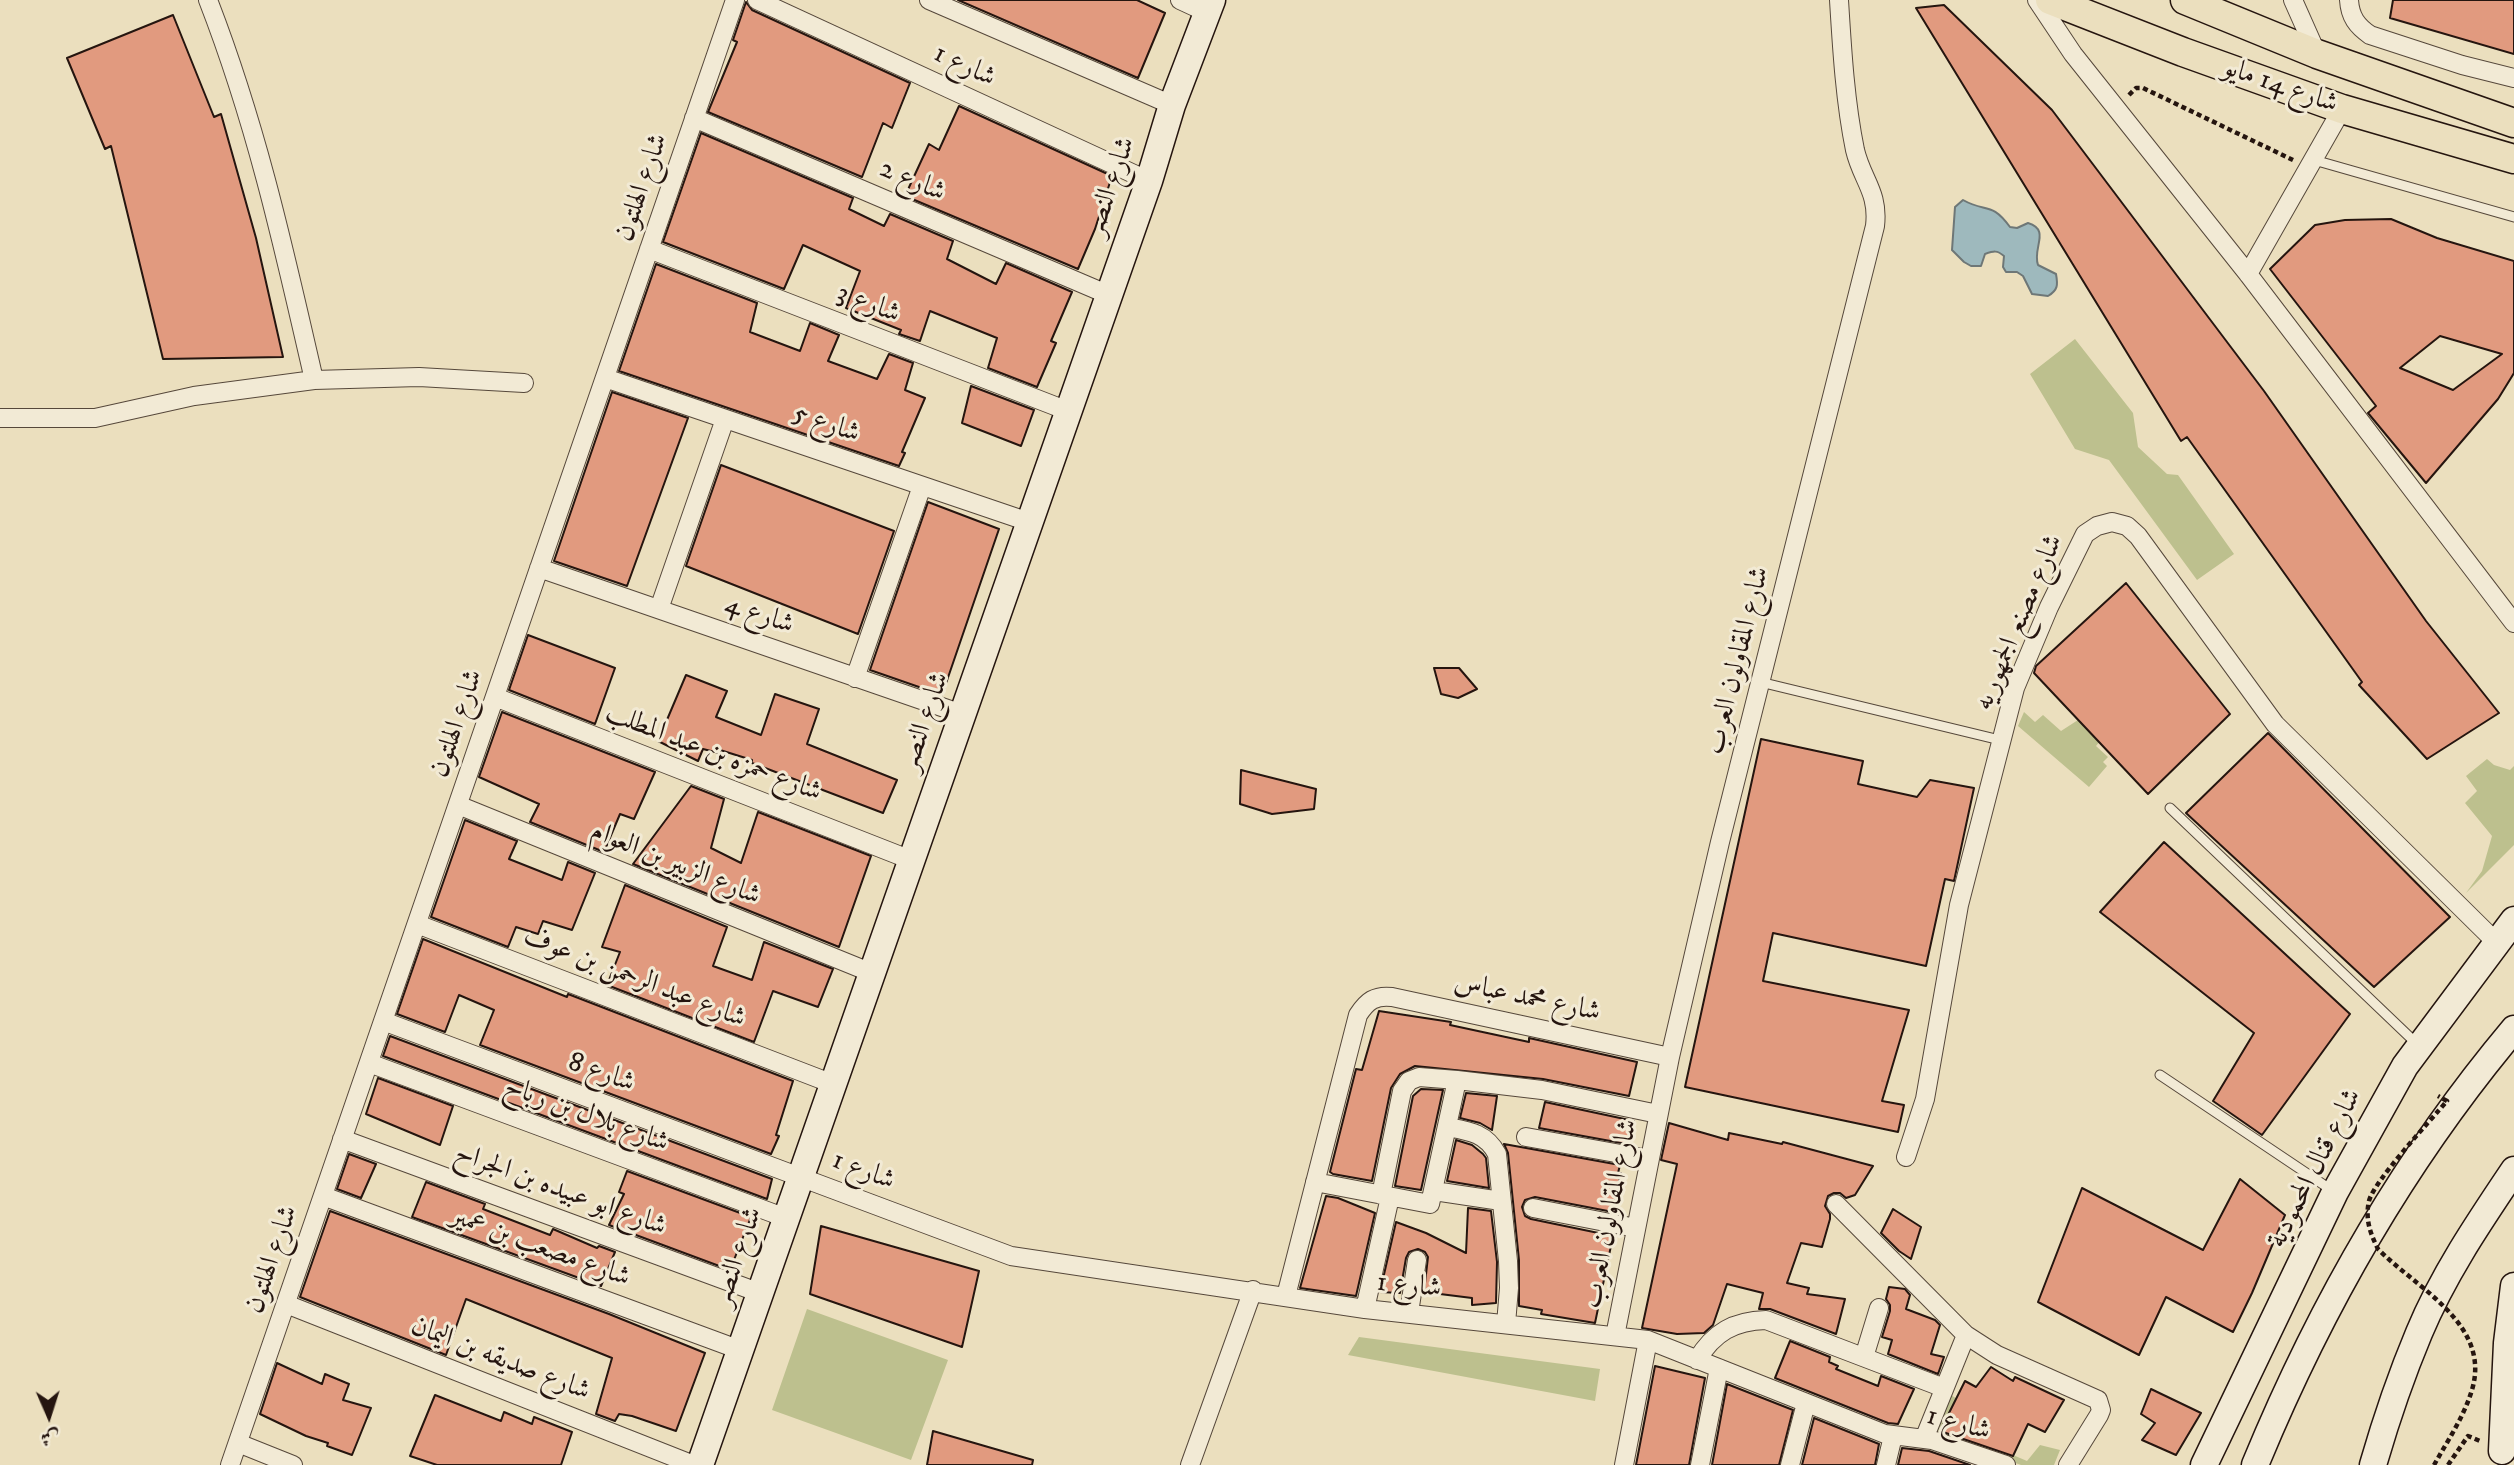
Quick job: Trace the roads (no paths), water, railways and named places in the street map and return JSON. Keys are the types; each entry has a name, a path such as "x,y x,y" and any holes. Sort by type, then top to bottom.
{"main road":[{"name":"شارع 14 مايو","path":"2050,0 2183,52 2343,109 2514,159"},
{"name":"شارع 14 مايو","path":"2185,0 2316,54 2514,123"},
{"name":"شارع النصر","path":"700,1465 1149,181 1172,105 1210,6"},
{"name":"شارع قنال المحمودية","path":"2204,1465 2336,1192 2405,1066 2506,939 2514,920"},
{"path":"2255,1465 2306,1347 2373,1226 2434,1134 2514,1030"},
{"path":"2374,1465 2395,1392 2420,1330 2452,1269 2514,1170"},
{"path":"2503,1448 2507,1343 2514,1286"}],"street":[{"path":"208,0 248,112 267,179 314,380"},
{"name":"شارع الهلتون","path":"230,1465 736,0"},
{"name":"شارع 1","path":"757,0 1149,181"},
{"path":"929,0 1172,105"},
{"path":"1180,0 1210,6"},
{"name":"شارع المقاولون العرب","path":"1615,1336 1670,1057 1876,215 1875,197 1860,167 1853,136 1839,0"},
{"path":"2037,0 2073,54 2248,274 2514,623"},
{"path":"2293,0 2316,54"},
{"path":"2349,0 2353,19 2371,35 2462,65 2514,78"},
{"path":"2248,274 2343,109"},
{"name":"شارع 2","path":"694,118 1109,295"},
{"name":"شارع 3","path":"649,248 1068,411"},
{"path":"0,418 95,418 194,396 314,380 419,376 524,383"},
{"name":"شارع 5","path":"605,379 1030,522"},
{"path":"659,609 725,419"},
{"path":"855,678 922,486"},
{"name":"شارع مصنع الجمهوريه","path":"1906,1157 1925,1099 1959,905 2015,688 2049,607 2085,534 2097,526 2112,523 2126,526 2138,536 2275,724 2506,939"},
{"name":"شارع 4","path":"539,568 962,715"},
{"name":"شارع حمزه بن عبد المطلب","path":"495,696 911,860"},
{"name":"شارع الزبير بن العوام","path":"458,805 872,973"},
{"name":"شارع عبد الرحمن بن عوف","path":"417,924 833,1084"},
{"name":"شارع محمد عباس","path":"1315,1182 1358,1015 1364,1004 1372,999 1392,997 1670,1057"},
{"name":"شارع 8","path":"383,1021 800,1177"},
{"name":"شارع بلال بن رباح","path":"369,1063 786,1218"},
{"path":"1366,1308 1402,1091 1409,1081 1419,1077 1542,1090 1658,1114"},
{"path":"1286,1296 1315,1182 1428,1205 1431,1203 1457,1080"},
{"path":"1447,1127 1474,1132 1492,1144 1499,1165 1510,1288 1506,1324"},
{"path":"1526,1137 1649,1159"},
{"name":"شارع ابو عبيده بن الجراح","path":"342,1139 760,1293"},
{"name":"شارع 1","path":"800,1177 1011,1256 1366,1308 1648,1340 1893,1436 1924,1439 2006,1465"},
{"path":"1434,1191 1501,1201"},
{"name":"شارع مصعب بن عمير","path":"323,1196 740,1350"},
{"path":"1836,1204 1966,1335 1997,1355 2098,1400 2099,1415 2068,1465"},
{"path":"1533,1209 1636,1228"},
{"path":"1409,1313 1417,1260"},
{"path":"1190,1465 1253,1290"},
{"name":"شارع صديقه بن اليمان","path":"286,1304 694,1465"},
{"path":"1864,1357 1879,1308"},
{"path":"1697,1360 1706,1345 1732,1325 1766,1321 1944,1388"},
{"path":"1924,1439 1966,1335"},
{"path":"1624,1465 1648,1340"},
{"path":"1700,1465 1719,1368"},
{"path":"1790,1465 1806,1403"},
{"path":"1886,1465 1893,1436"},
{"path":"238,1443 292,1465"}],"lane":[{"path":"2312,164 2514,217"},
{"path":"1760,682 2000,740"},
{"path":"2170,808 2419,1046"},
{"path":"2160,1075 2336,1192"}],"water":[{"path":"1963,200 1993,210 2010,227 2017,228 2028,223 2035,226 2040,235 2038,265 2056,274 2054,292 2048,296 2032,294 2023,276 2017,272 2006,272 2003,267 2004,256 1999,253 1985,254 1981,266 1971,266 1952,250 1955,207"}]}
